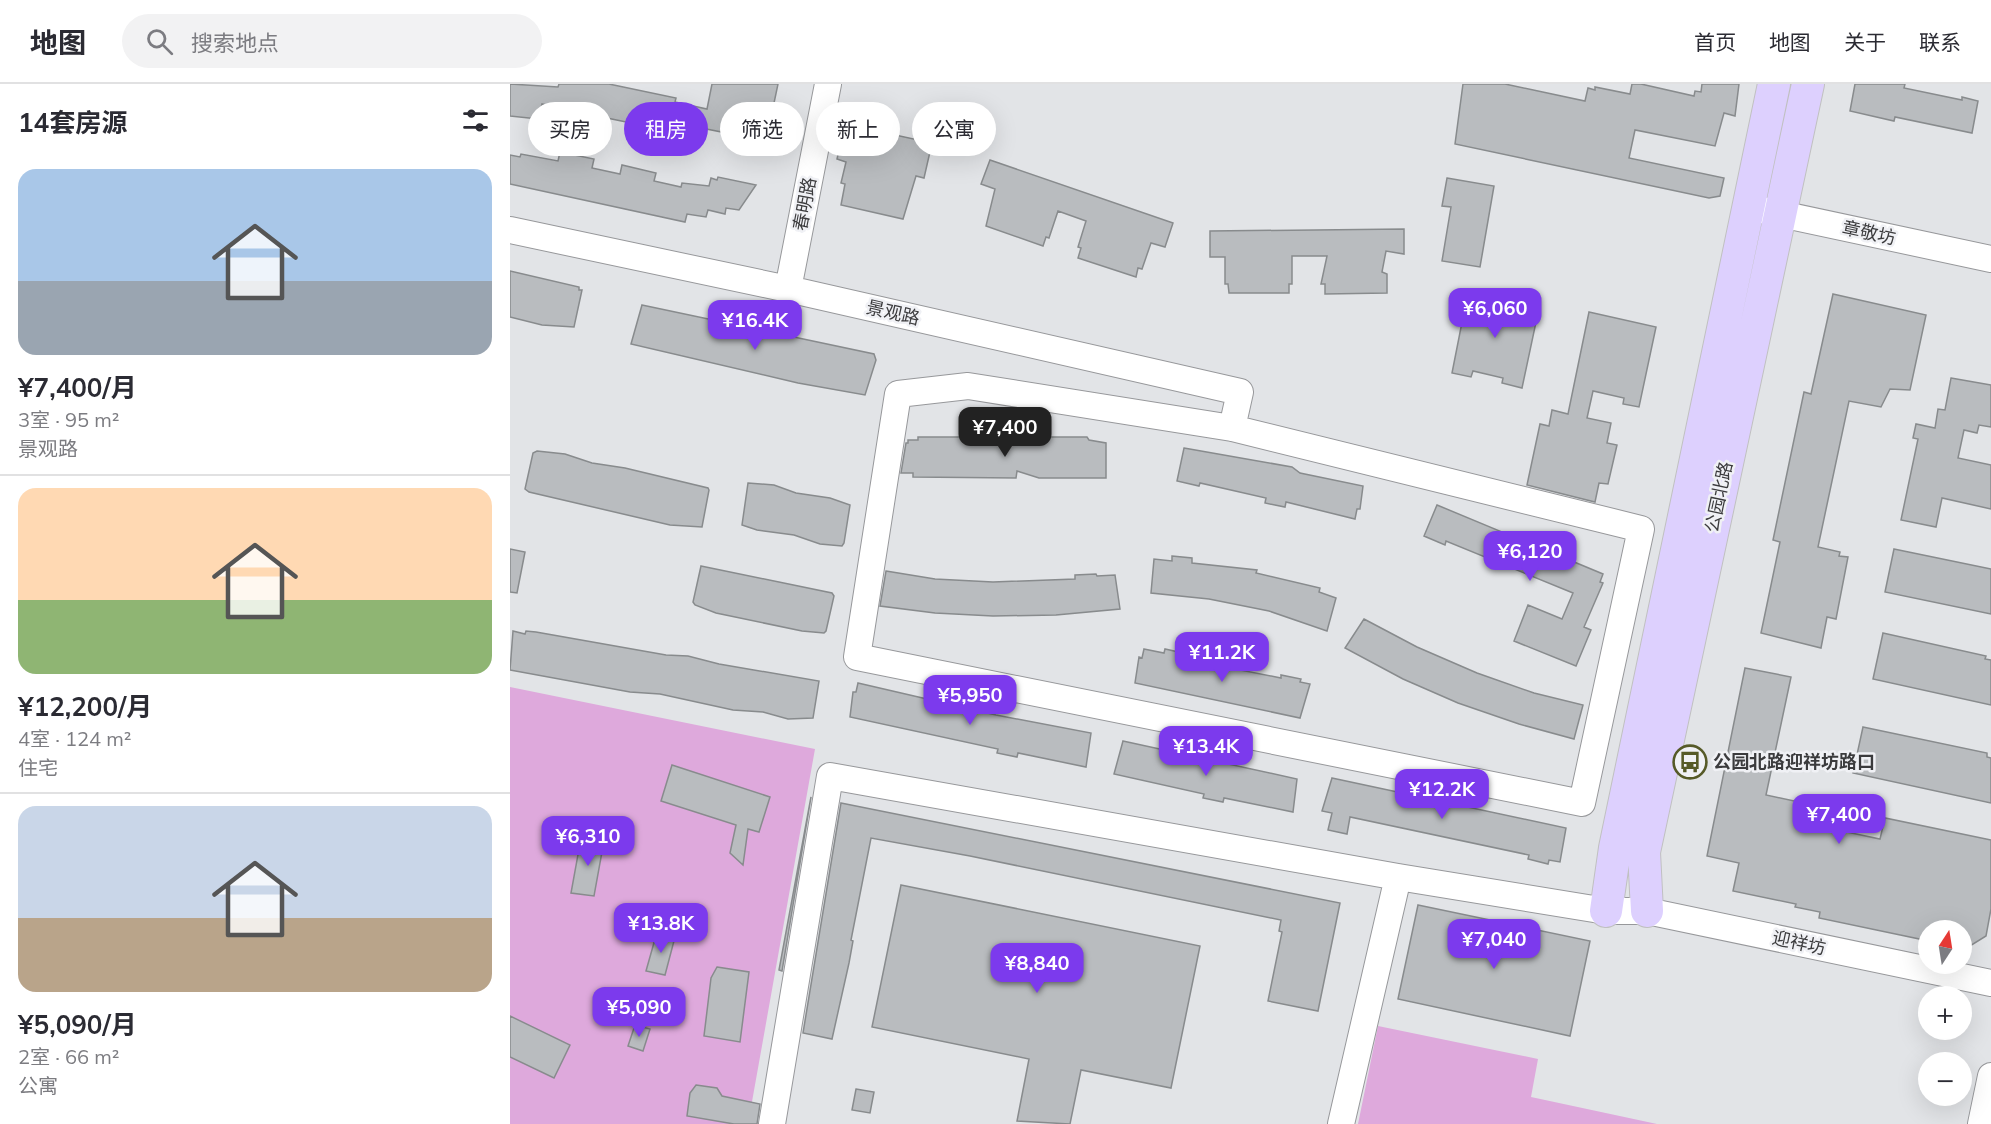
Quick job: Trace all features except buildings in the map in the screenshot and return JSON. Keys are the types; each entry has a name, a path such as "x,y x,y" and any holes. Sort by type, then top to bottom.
{"main road":[{"name":"公园北路","path":"1606,911 1615,848 1746,207 1774,84"},
{"name":"公园北路","path":"1647,911 1644,852 1808,84"}],"street":[{"name":"春明路","path":"788,289 828,84"},
{"name":"章敬坊","path":"1746,207 1991,259"},
{"name":"景观路","path":"510,230 788,289 1240,392 1232,428"},
{"path":"968,386 1232,428 1641,529 1582,803 857,657 898,394 968,386"},
{"name":"迎祥坊","path":"772,1124 830,776 1398,877 1606,911 1647,911 1991,983"},
{"path":"1341,1124 1398,877"},
{"path":"1981,1124 1991,1076"}],"shaded area":[{"path":"510,687 815,749 748,1124 510,1124"},
{"path":"1378,1026 1538,1059 1531,1097 1657,1124 1358,1124"}],"place":[{"name":"公园北路迎祥坊路口","path":"1690,762"}]}
